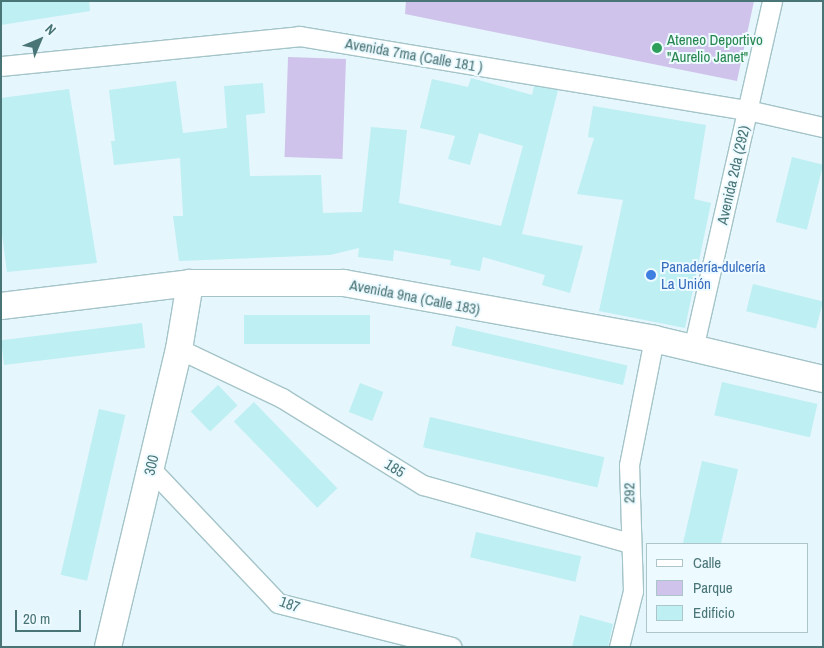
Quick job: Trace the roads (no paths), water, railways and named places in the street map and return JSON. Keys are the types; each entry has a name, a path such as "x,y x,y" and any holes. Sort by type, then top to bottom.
{"street":[{"name":"Avenida 2da (292)","path":"693,349 772,1"},
{"name":"Avenida 7ma (Calle 181 )","path":"1,66 299,36 748,110 823,127"},
{"name":"Avenida 9na (Calle 183)","path":"1,306 190,283 344,283 654,339 823,379"},
{"name":"300","path":"108,647 179,350 190,283"},
{"name":"292","path":"619,647 633,591 629,543 629,465 654,339"},
{"name":"185","path":"179,350 282,398 424,485 629,543"},
{"name":"187","path":"150,468 278,603 452,647"}],"place":[{"name":"Ateneo Deportivo \"Aurelio Janet\"","path":"657,48"},
{"name":"Panadería-dulcería La Unión","path":"651,275"}]}
